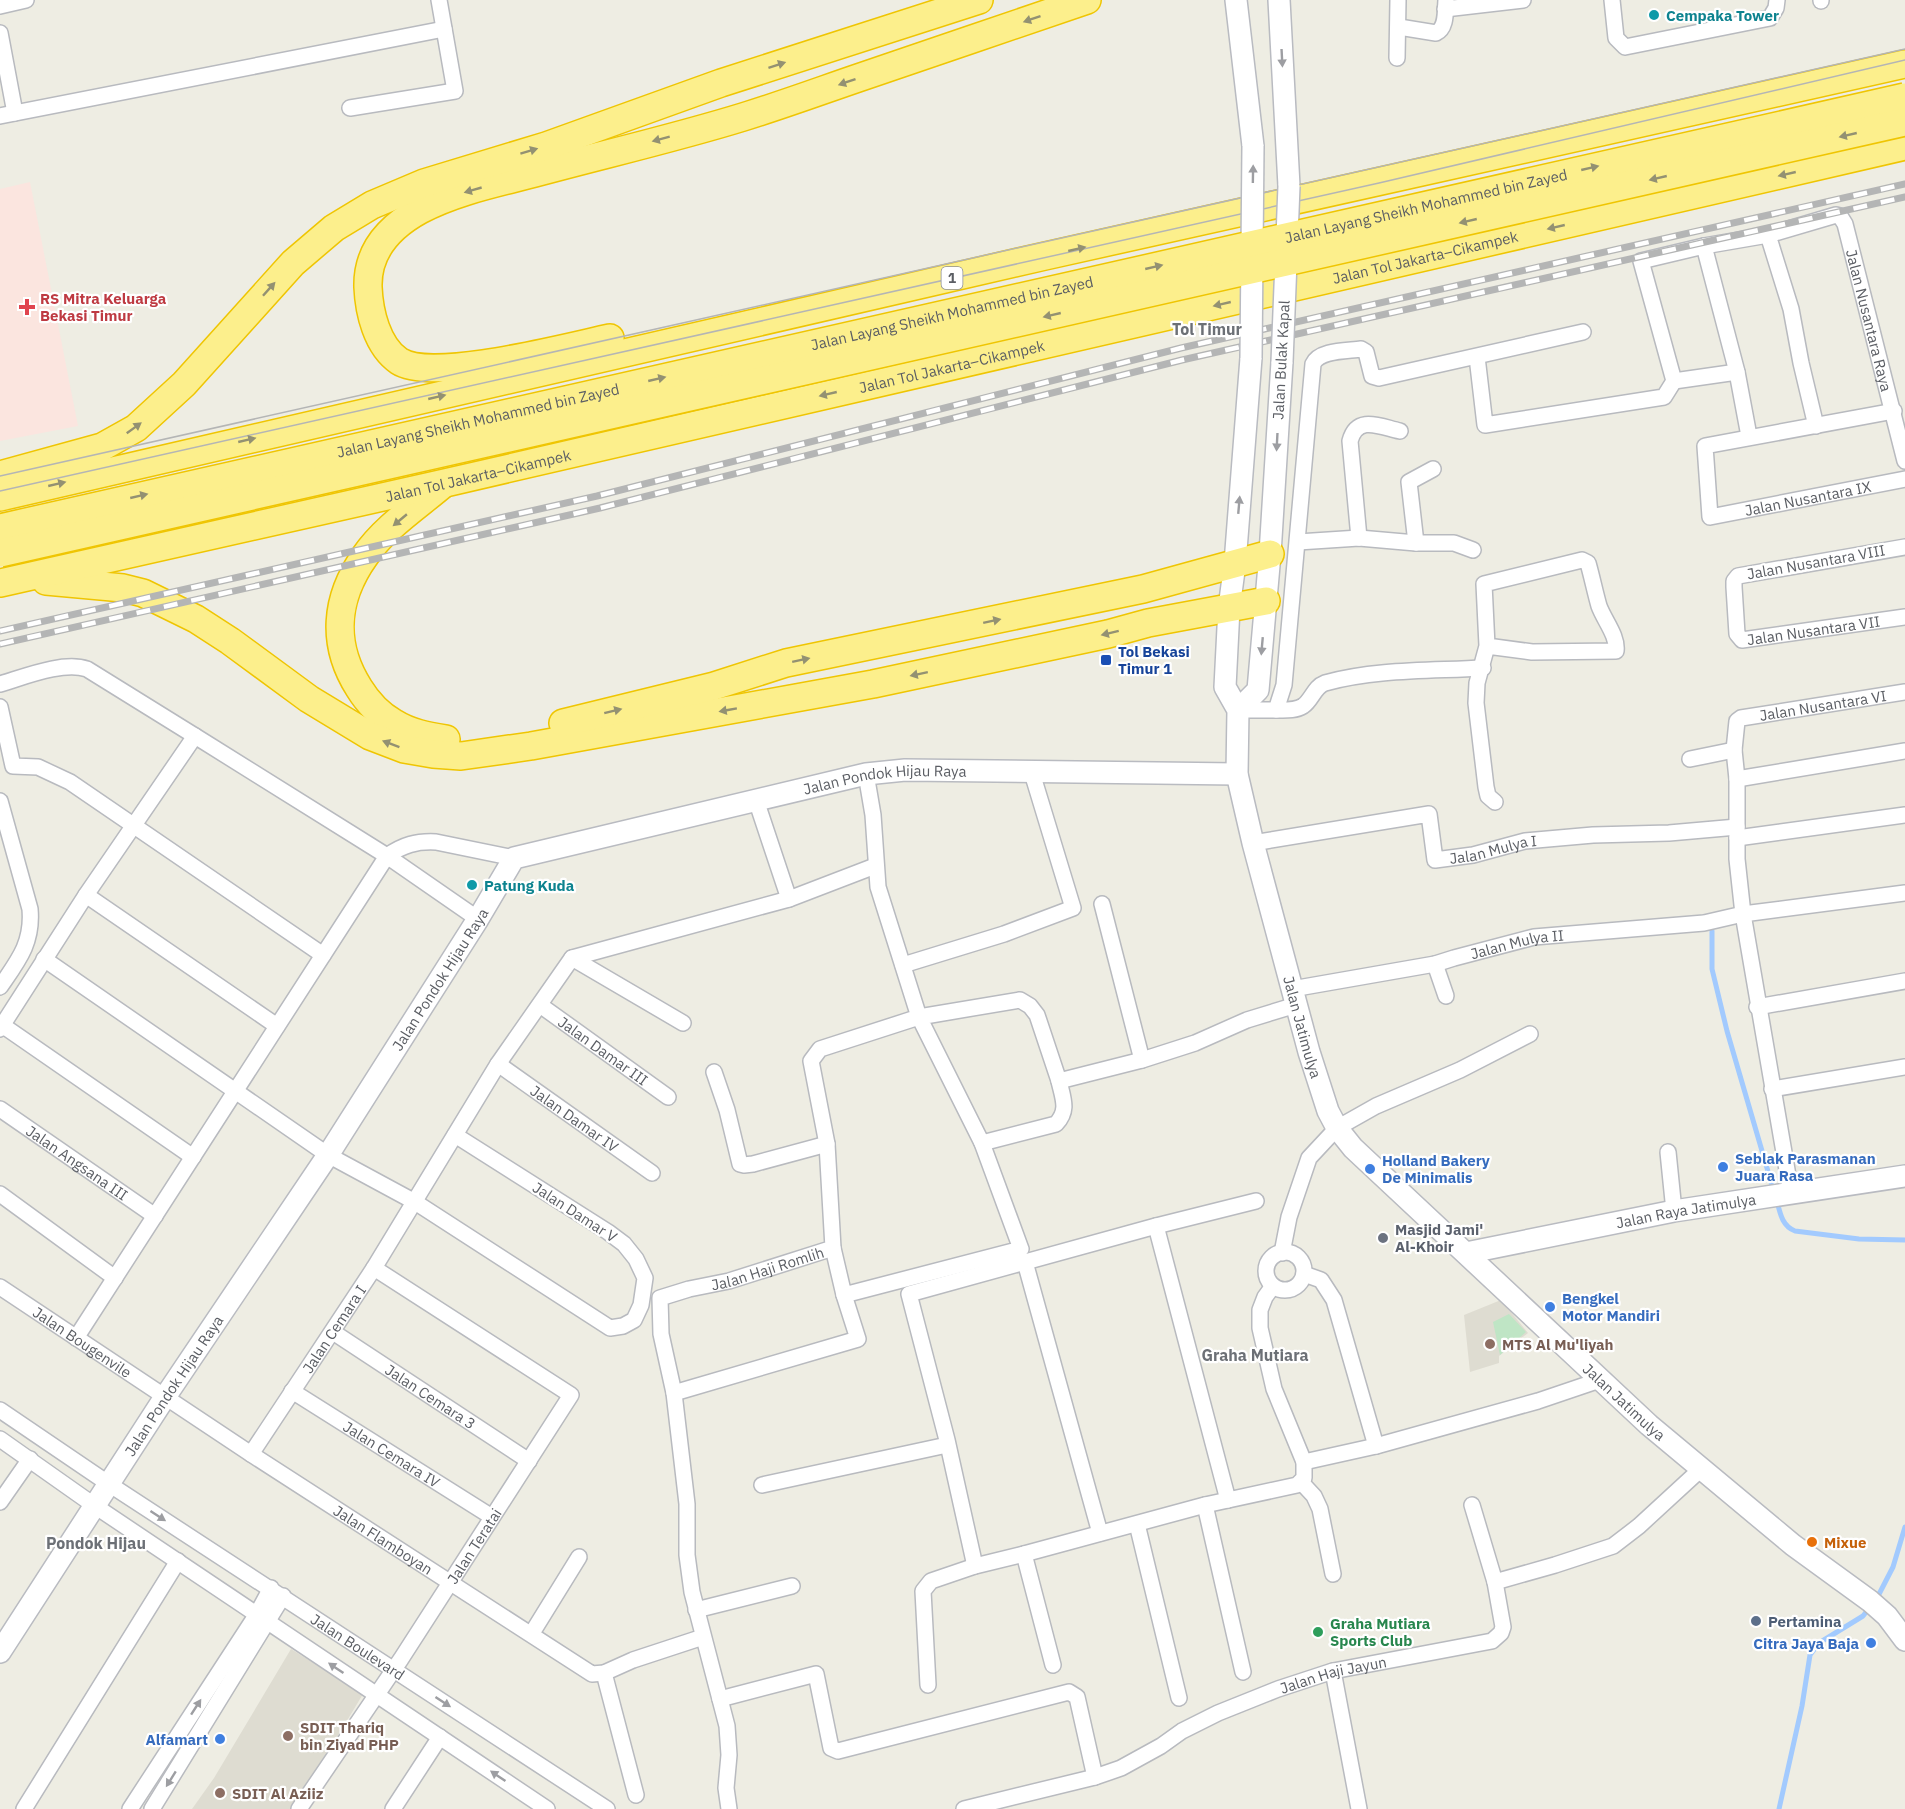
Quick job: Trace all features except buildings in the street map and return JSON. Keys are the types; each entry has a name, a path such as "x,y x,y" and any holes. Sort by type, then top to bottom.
{"highway":[{"path":"0,475 102,447 136,428 184,384 293,263 334,228 372,205 424,183 546,146 721,82 979,0"},
{"path":"1045,256 1016,256 475,365 444,368 421,369 399,361 384,345 376,327 368,289 368,271 373,254 391,230 420,210 466,191 743,117 1088,0"},
{"name":"1","path":"0,497 1045,256 1905,64"},
{"name":"Jalan Layang Sheikh Mohammed bin Zayed","path":"0,528 1905,97"},
{"name":"Jalan Layang Sheikh Mohammed bin Zayed","path":"0,553 1905,122"},
{"name":"Jalan Tol Jakarta–Cikampek","path":"8,581 445,483 1905,146"},
{"path":"445,483 381,536 365,555 348,583 339,624 340,644 351,675 367,700 392,722 415,734 453,741 486,740 526,733 714,686 786,663 1143,589 1270,554"},
{"path":"8,581 73,582 123,588 143,593 196,619 309,699 370,736 404,749 461,756 531,747 873,684 1108,634 1148,623 1266,601"},
{"path":"1143,589 1148,623"}],"main road":[{"name":"Jalan Bulak Kapal","path":"1236,0 1253,146 1251,358 1229,608 1225,687 1238,710 1237,774"},
{"name":"Jalan Bulak Kapal","path":"1238,710 1258,690 1270,554 1282,362 1289,186 1279,0"},
{"name":"Jalan Pondok Hijau Raya","path":"0,1652 165,1398 328,1155 478,919 514,858 866,774 905,770 1237,774"},
{"name":"Jalan Jatimulya","path":"1237,774 1294,997 1323,1095 1336,1128 1353,1148 1649,1425 1793,1545 1870,1601 1887,1616 1905,1640"},
{"name":"Jalan Raya Jatimulya","path":"1466,1253 1674,1211 1905,1176"}],"street":[{"path":"0,6 26,0"},
{"path":"350,108 454,91 439,0"},
{"path":"1397,58 1398,0"},
{"path":"1399,27 1436,33 1441,31 1443,26 1445,4 1523,0"},
{"path":"1612,0 1616,38 1625,47 1770,18 1776,8 1777,0"},
{"path":"0,116 444,29"},
{"path":"0,33 15,113"},
{"name":"Jalan Nusantara Raya","path":"1768,235 1833,215 1840,216 1845,224 1905,461"},
{"path":"1477,357 1485,425 1664,397 1674,381 1641,261 1704,246 1768,235 1791,309 1816,426"},
{"path":"1704,246 1737,372 1749,436 1894,411"},
{"path":"1276,710 1284,685 1313,364 1317,357 1363,350 1367,355 1372,376 1379,378 1582,332"},
{"path":"1674,381 1737,372"},
{"path":"1359,538 1350,441 1352,434 1355,429 1364,424 1400,431"},
{"name":"Jalan Nusantara IX","path":"1749,436 1705,446 1710,518 1905,479"},
{"path":"1416,543 1408,482 1433,469"},
{"path":"1298,542 1359,538 1416,543 1454,543 1473,550"},
{"name":"Jalan Nusantara VIII","path":"1734,586 1734,581 1738,576 1905,547"},
{"path":"1487,646 1532,652 1616,651 1614,638 1600,606 1588,563 1582,560 1484,584 1487,646 1477,683 1476,703 1486,788 1488,796 1495,802"},
{"name":"Jalan Nusantara VII","path":"1734,586 1737,634 1742,640 1905,617"},
{"path":"0,684 67,666 80,666 87,669 387,856 478,919"},
{"path":"1238,710 1290,710 1304,706 1322,684 1351,677 1482,668"},
{"name":"Jalan Nusantara VI","path":"1734,750 1734,729 1741,717 1905,692"},
{"path":"0,707 13,766 38,767 70,782 323,955"},
{"path":"193,1156 1,1027 133,825 195,736"},
{"path":"1690,759 1734,750 1737,779 1737,859 1757,1007 1772,1089 1780,1195"},
{"path":"1737,779 1905,751"},
{"path":"903,965 1004,934 1073,908 1032,773"},
{"path":"844,1295 1021,1249 982,1143 919,1017 878,887 873,815 866,774"},
{"path":"756,800 789,899"},
{"path":"0,801 30,909 31,920 28,943 0,987"},
{"name":"Jalan Mulya I","path":"1253,843 1429,814 1435,860 1473,855 1526,841 1593,835 1737,832"},
{"path":"1737,832 1905,815"},
{"path":"76,1338 387,856 402,846 423,841 514,858"},
{"path":"572,958 789,899 875,866"},
{"name":"Jalan Mulya II","path":"1059,1081 1142,1060 1195,1043 1294,997 1435,964 1534,937 1704,923 1743,914 1905,893"},
{"path":"87,895 277,1026"},
{"path":"1102,904 1142,1060"},
{"path":"572,958 683,1023"},
{"name":"Jalan Cemara I","path":"251,1454 374,1268 498,1064 572,958"},
{"path":"44,959 328,1155 415,1202"},
{"path":"1435,964 1446,996"},
{"path":"1757,1007 1905,981"},
{"path":"919,1017 1020,1000 1030,1006 1037,1015 1059,1081 1065,1105 1063,1116 1056,1124 982,1143"},
{"name":"Jalan Damar III","path":"540,1005 668,1097"},
{"name":"Jalan Haji Romlih","path":"729,1809 726,1788 729,1755 727,1726 692,1592 687,1555 687,1504 674,1392 661,1334 660,1298 689,1289 729,1281 833,1248 827,1144 811,1061 820,1049 919,1017"},
{"path":"1282,1253 1288,1216 1309,1158 1336,1128 1376,1106 1460,1070 1530,1034"},
{"name":"Jalan Damar IV","path":"498,1064 652,1173"},
{"path":"1772,1089 1905,1067"},
{"path":"714,1072 727,1110 740,1164 753,1164 827,1144"},
{"name":"Jalan Angsana III","path":"0,1109 154,1216"},
{"name":"Jalan Damar V","path":"415,1202 610,1328 623,1326 634,1320 641,1305 645,1278 636,1258 624,1244 455,1136"},
{"path":"1668,1152 1674,1211"},
{"path":"0,1194 115,1278"},
{"path":"975,1566 909,1294 1256,1201"},
{"path":"1156,1226 1228,1500"},
{"path":"674,1392 858,1339 844,1295 833,1248"},
{"path":"1282,1253 1295,1256 1300,1260 1304,1274 1301,1281 1288,1290 1273,1286 1266,1274 1270,1260 1282,1253"},
{"path":"1025,1262 1100,1533"},
{"name":"Jalan Teratai","path":"299,1809 394,1670 571,1395 374,1268"},
{"path":"1304,1274 1321,1280 1334,1299 1376,1446"},
{"path":"928,1685 923,1591 931,1581 975,1566 1205,1505 1297,1485 1301,1482 1304,1478 1304,1462 1274,1389 1260,1328 1260,1310 1273,1286"},
{"name":"Jalan Bougenvile","path":"0,1287 165,1398"},
{"name":"Jalan Cemara 3","path":"333,1332 529,1461"},
{"path":"1304,1462 1376,1446 1538,1401 1600,1380"},
{"name":"Jalan Cemara IV","path":"292,1391 492,1517"},
{"name":"Jalan Flamboyan","path":"165,1398 592,1674 604,1673"},
{"name":"Jalan Boulevard","path":"0,1410 109,1484 607,1809"},
{"name":"Jalan Boulevard","path":"0,1439 95,1506 547,1809"},
{"path":"762,1485 947,1445"},
{"path":"0,1502 30,1459"},
{"path":"1495,1582 1613,1545 1639,1526 1701,1469"},
{"path":"1301,1482 1314,1496 1320,1509 1333,1574"},
{"path":"1205,1505 1244,1672"},
{"name":"Jalan Haji Jayun","path":"964,1809 1095,1777 1121,1768 1161,1746 1182,1731 1218,1713 1278,1689 1333,1671 1492,1641 1502,1634 1503,1627 1495,1582 1472,1505"},
{"path":"1137,1524 1179,1698"},
{"path":"1024,1554 1053,1665"},
{"path":"532,1634 579,1557"},
{"path":"24,1809 178,1562"},
{"path":"696,1610 792,1586"},
{"path":"152,1809 277,1592"},
{"path":"130,1809 262,1618"},
{"path":"636,1795 604,1673 633,1660 704,1637"},
{"path":"1333,1671 1359,1809"},
{"path":"720,1700 816,1674 831,1748 838,1751 928,1730 1069,1692 1074,1693 1077,1697 1095,1777"},
{"path":"400,1806 440,1737"}],"shaded area":[{"name":"RS Mitra Keluarga Bekasi Timur","path":"30,182 78,426 0,441 0,189"},
{"name":"MTS Al Mu'liyah","path":"1501,1300 1528,1333 1499,1356 1499,1363 1470,1372 1464,1315"},
{"name":"SDIT Thariq bin Ziyad PHP","path":"291,1649 363,1694 294,1809 192,1809 214,1778"}],"green space":[{"path":"1509,1314 1526,1332 1500,1355 1493,1322"}],"waterway":[{"path":"1712,931 1712,969 1727,1031 1774,1192"},
{"path":"1777,1201 1784,1222 1795,1231 1859,1239 1905,1240"},
{"path":"1876,1600 1893,1567 1905,1527"},
{"path":"1779,1809 1802,1706 1810,1655 1819,1643 1863,1616 1870,1607"}],"tram line":[{"path":"0,476 1905,49"},
{"path":"0,491 1379,183 1905,60"}],"railway":[{"path":"0,631 597,496 1181,348 1905,184"},
{"path":"0,644 600,508 1182,360 1905,197"}],"place":[{"name":"Cempaka Tower","path":"1654,15"},
{"name":"RS Mitra Keluarga Bekasi Timur","path":"27,307"},
{"name":"Tol Bekasi Timur 1","path":"1106,660"},
{"name":"Patung Kuda","path":"472,885"},
{"name":"Seblak Parasmanan Juara Rasa","path":"1723,1167"},
{"name":"Holland Bakery De Minimalis","path":"1370,1169"},
{"name":"Masjid Jami' Al-Khoir","path":"1383,1238"},
{"name":"Bengkel Motor Mandiri","path":"1550,1307"},
{"name":"MTS Al Mu'liyah","path":"1490,1344"},
{"name":"Mixue","path":"1812,1542"},
{"name":"Pertamina","path":"1756,1621"},
{"name":"Graha Mutiara Sports Club","path":"1318,1632"},
{"name":"Citra Jaya Baja","path":"1871,1643"},
{"name":"SDIT Thariq bin Ziyad PHP","path":"288,1736"},
{"name":"Alfamart","path":"220,1739"},
{"name":"SDIT Al Aziiz","path":"220,1793"}],"district":[{"name":"Tol Timur","path":"1207,329"},
{"name":"Graha Mutiara","path":"1255,1355"},
{"name":"Pondok Hijau","path":"96,1543"}]}
